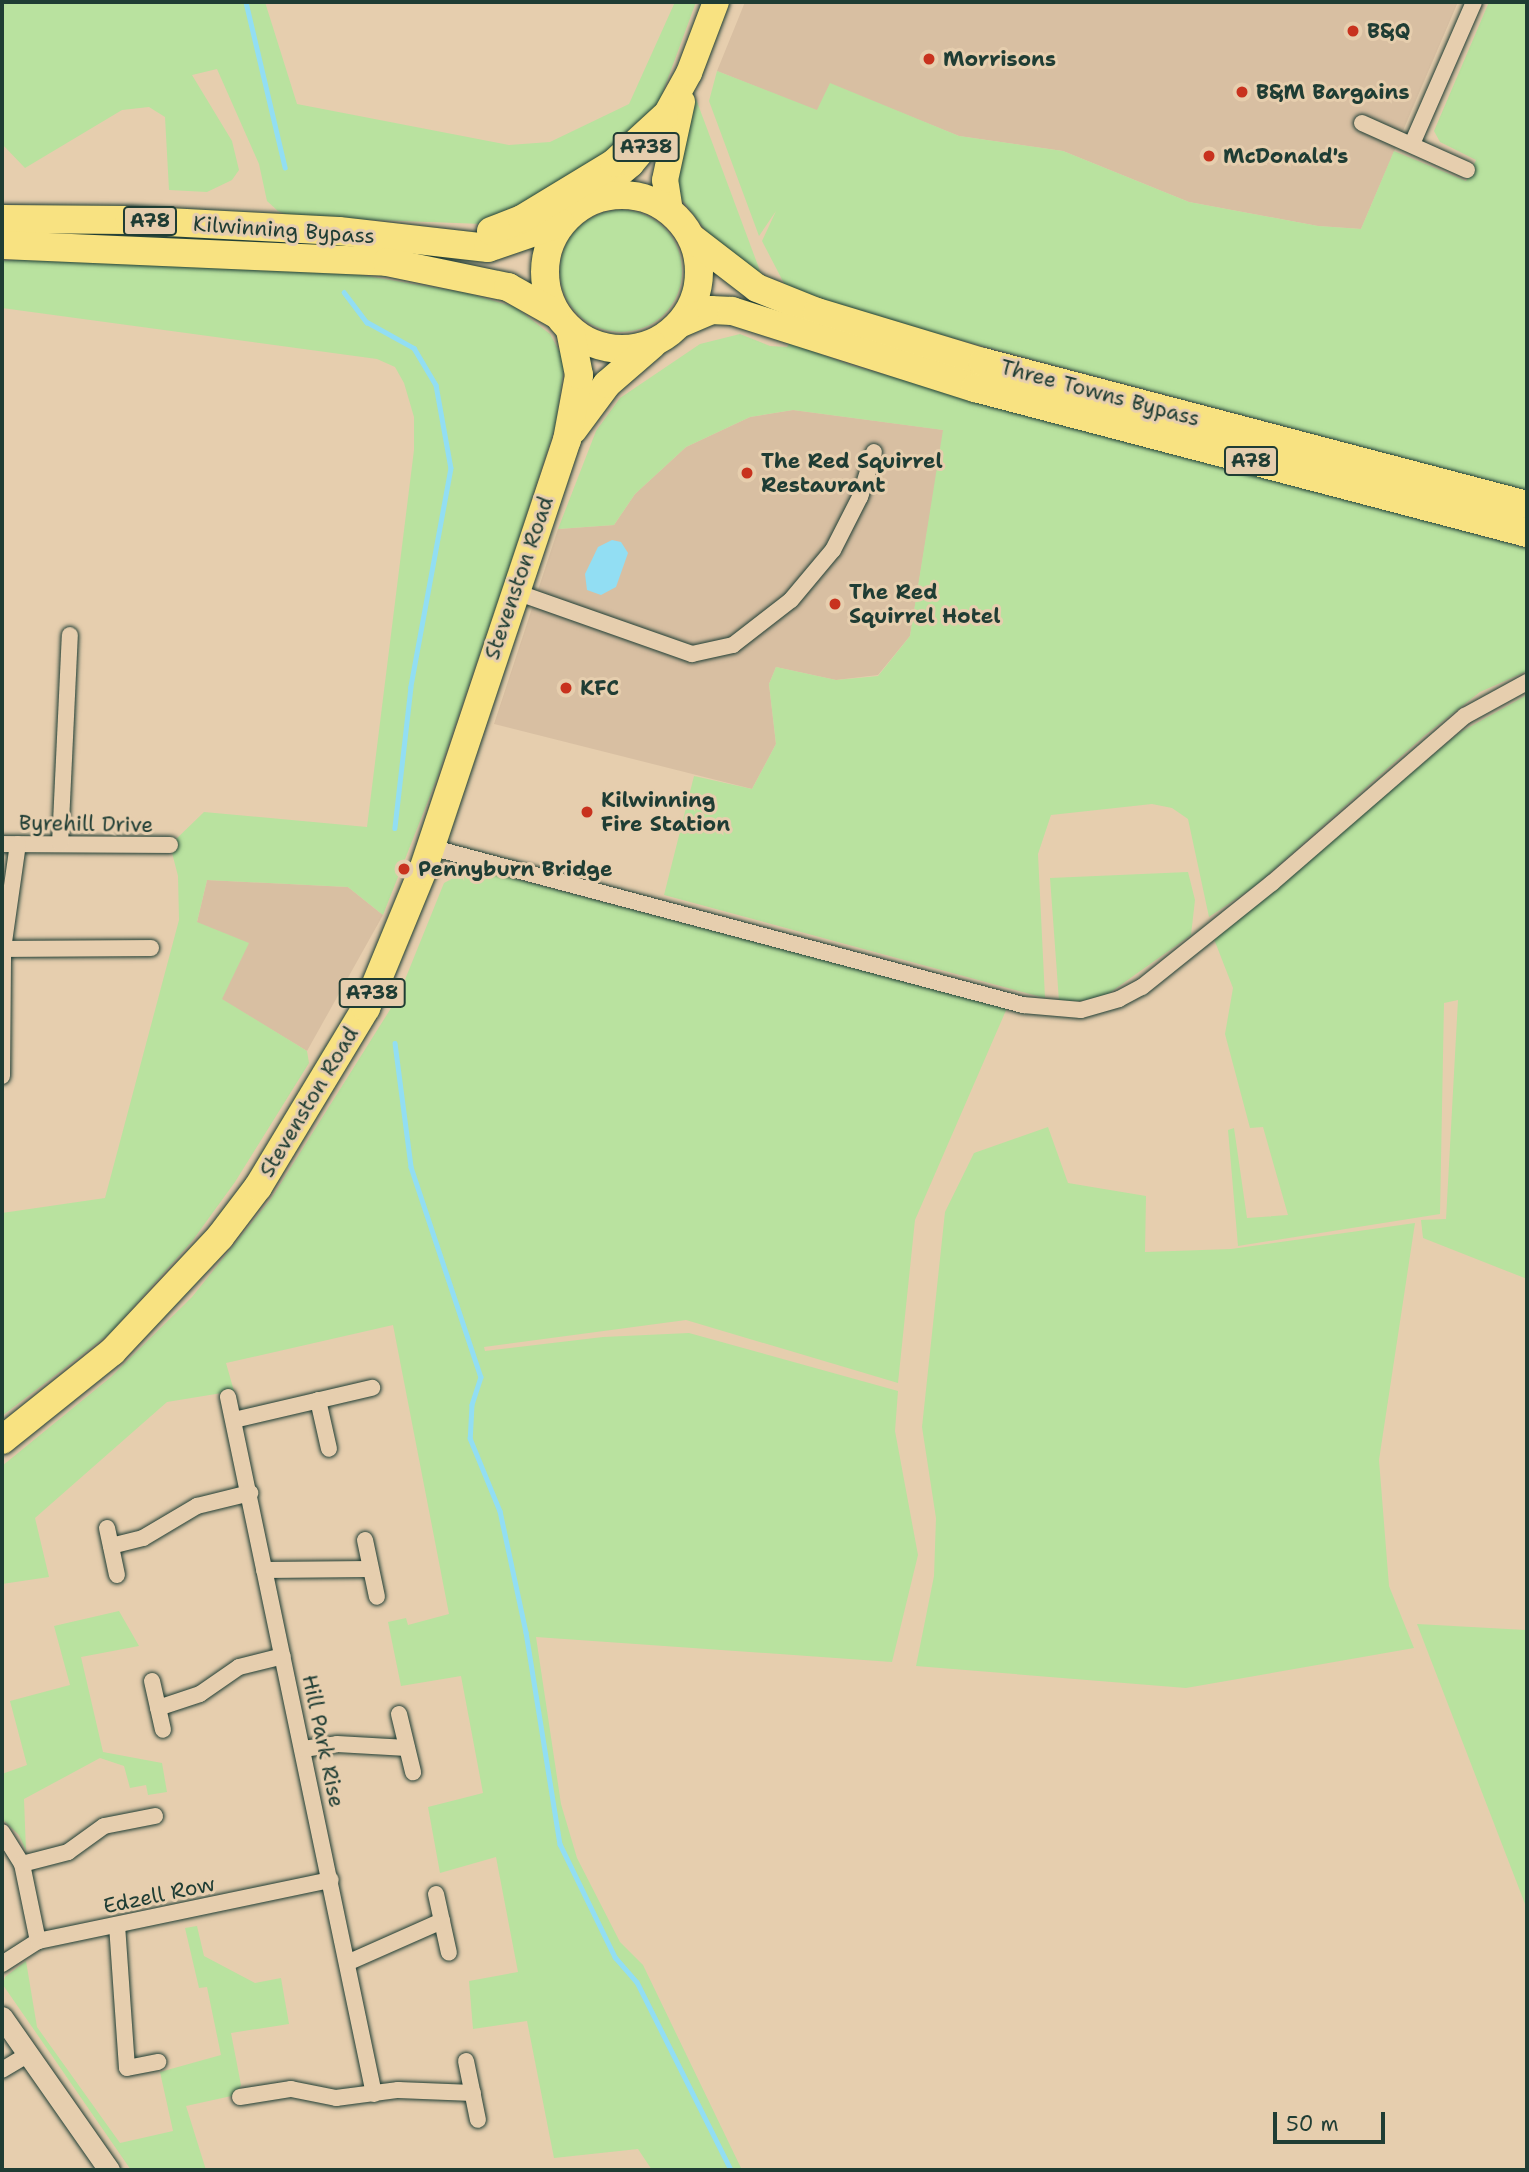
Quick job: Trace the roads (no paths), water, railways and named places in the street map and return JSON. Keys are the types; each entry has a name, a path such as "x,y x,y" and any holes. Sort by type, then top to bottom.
{"highway":[{"path":"430,242 495,231 522,219 614,163 664,117"},
{"name":"A78","path":"563,322 591,343 613,349 657,341 681,323 699,283 692,239 670,211 633,195 609,195 572,214"},
{"path":"563,322 544,280 544,264 572,214"},
{"name":"Kilwinning Bypass","path":"2,219 130,220 340,231 488,248 572,214"},
{"name":"Three Towns Bypass","path":"692,239 757,288 817,312 972,359 1527,505"},
{"name":"Kilwinning Bypass","path":"2,245 387,262 508,287 563,322"},
{"name":"Three Towns Bypass","path":"681,323 711,310 732,311 975,388 1527,533"},
{"name":"A738","path":"563,322 579,375 567,440"},
{"name":"A738","path":"567,440 607,384 657,341"},
{"name":"Stevenston Road","path":"2,1440 112,1352 168,1297 258,1187 366,1007 430,847 513,591 567,440"}],"main road":[{"name":"A738","path":"670,211 667,166 689,73 716,2"},
{"name":"A738","path":"572,214 638,156 689,73"}],"street":[{"path":"1412,144 1474,2"},
{"path":"1362,123 1467,170"},
{"path":"513,591 692,654 733,645 791,600 833,550 860,498 874,452"},
{"path":"60,844 70,635"},
{"path":"430,847 1012,1002 1059,1011 1081,1010 1119,999 1142,986 1272,883 1465,716 1527,682"},
{"path":"2,1076 4,949 10,844"},
{"name":"Byrehill Drive","path":"10,844 170,845"},
{"path":"4,949 151,948"},
{"path":"234,1420 372,1388"},
{"name":"Hill Park Rise","path":"228,1397 374,2094"},
{"path":"318,1400 329,1449"},
{"path":"111,1546 143,1538 197,1506 250,1493"},
{"path":"107,1528 117,1575"},
{"path":"365,1540 377,1597"},
{"path":"264,1570 370,1569"},
{"path":"158,1708 200,1694 239,1667 283,1656"},
{"path":"152,1681 163,1730"},
{"path":"399,1714 413,1772"},
{"path":"303,1749 337,1744 407,1748"},
{"path":"22,1864 68,1852 104,1826 155,1816"},
{"path":"2,1832 22,1864 38,1941"},
{"name":"Edzell Row","path":"2,1964 38,1941 331,1880"},
{"path":"436,1894 449,1952"},
{"path":"347,1963 442,1921"},
{"path":"117,1925 127,2068 158,2062"},
{"path":"2,2017 109,2170"},
{"path":"2,2070 29,2054"},
{"path":"466,2061 478,2120"},
{"path":"240,2097 291,2089 336,2098 374,2094 472,2093"}],"water":[{"path":"612,540 621,542 628,553 616,587 601,595 587,590 585,574 598,547"}],"waterway":[{"path":"246,2 285,167"},
{"path":"344,292 367,322 414,348 436,385 451,468 411,687 395,828"},
{"path":"395,1043 411,1167 481,1377 472,1405 470,1438 500,1511 526,1632 560,1844 615,1957 637,1982 731,2170"}],"place":[{"name":"B&Q","path":"1353,31"},
{"name":"Morrisons","path":"929,59"},
{"name":"B&M Bargains","path":"1242,92"},
{"name":"McDonald's","path":"1209,156"},
{"name":"The Red Squirrel Restaurant","path":"747,473"},
{"name":"The Red Squirrel Hotel","path":"835,604"},
{"name":"KFC","path":"566,688"},
{"name":"Kilwinning Fire Station","path":"587,812"},
{"name":"Pennyburn Bridge","path":"404,869"}]}
